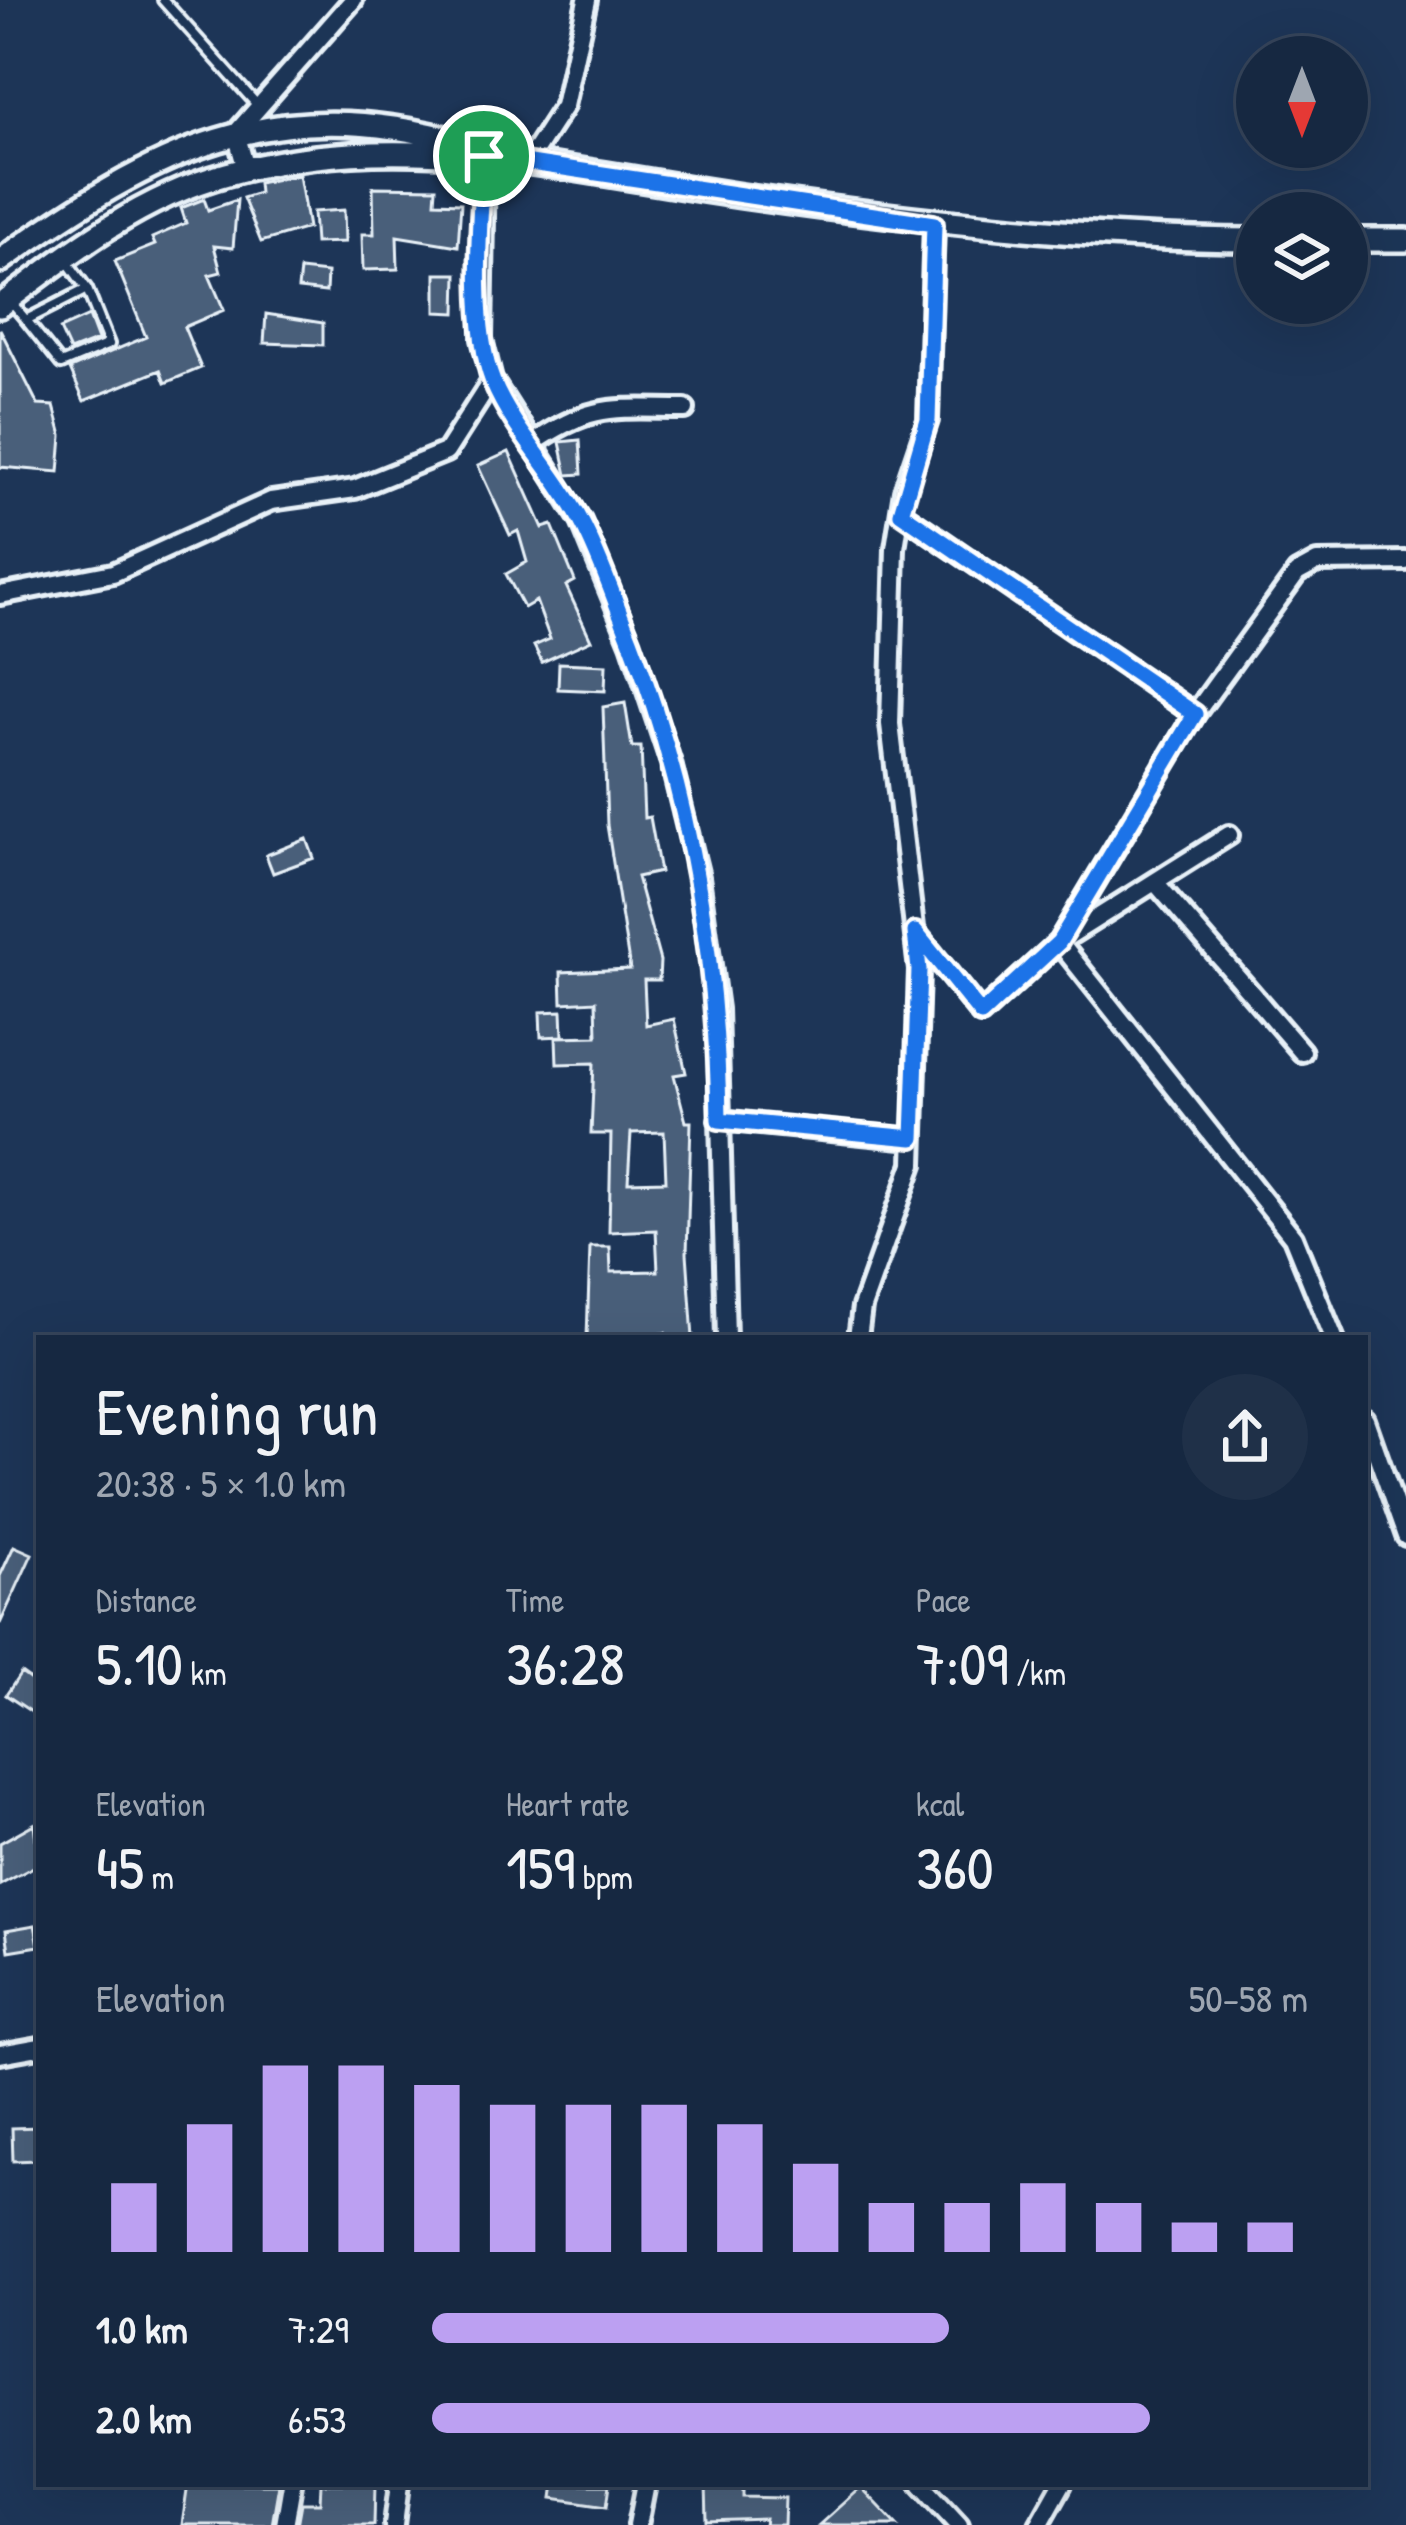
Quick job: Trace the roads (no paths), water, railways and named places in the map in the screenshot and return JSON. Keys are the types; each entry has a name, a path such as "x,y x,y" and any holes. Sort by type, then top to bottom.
{"street":[{"path":"236,133 353,0"},
{"path":"529,160 563,106 587,0"},
{"path":"529,160 352,151 246,169 170,194 11,298 1,260 127,176 236,133 317,120 355,121 529,160 934,224 1236,239"},
{"path":"236,133 246,169"},
{"path":"484,156 482,339 492,380 581,521 632,644 671,764 699,877 718,1010 726,1335"},
{"path":"858,1335 862,1307 913,1164 919,970 890,724 901,513 928,420 934,224"},
{"path":"1368,240 1406,240"},
{"path":"0,595 113,573 271,502 355,489 446,452 492,380"},
{"path":"532,444 572,416 612,409 686,409"},
{"path":"901,513 1195,714"},
{"path":"1059,942 1195,714 1297,573 1317,562 1406,561"},
{"path":"915,932 981,1014 1059,942 1229,835"},
{"path":"1155,881 1301,1052"},
{"path":"1059,942 1293,1237 1333,1335"},
{"path":"719,1120 913,1138"},
{"path":"1368,1428 1406,1536"},
{"path":"0,2054 36,2048"},
{"path":"285,2525 291,2487"},
{"path":"394,2525 399,2487"},
{"path":"638,2525 645,2487"},
{"path":"924,2487 959,2525"},
{"path":"1039,2525 1060,2487"}],"lane":[{"path":"163,0 261,109"},
{"path":"11,298 61,364 110,344 86,290 65,259"},
{"path":"26,320 86,290"}]}
